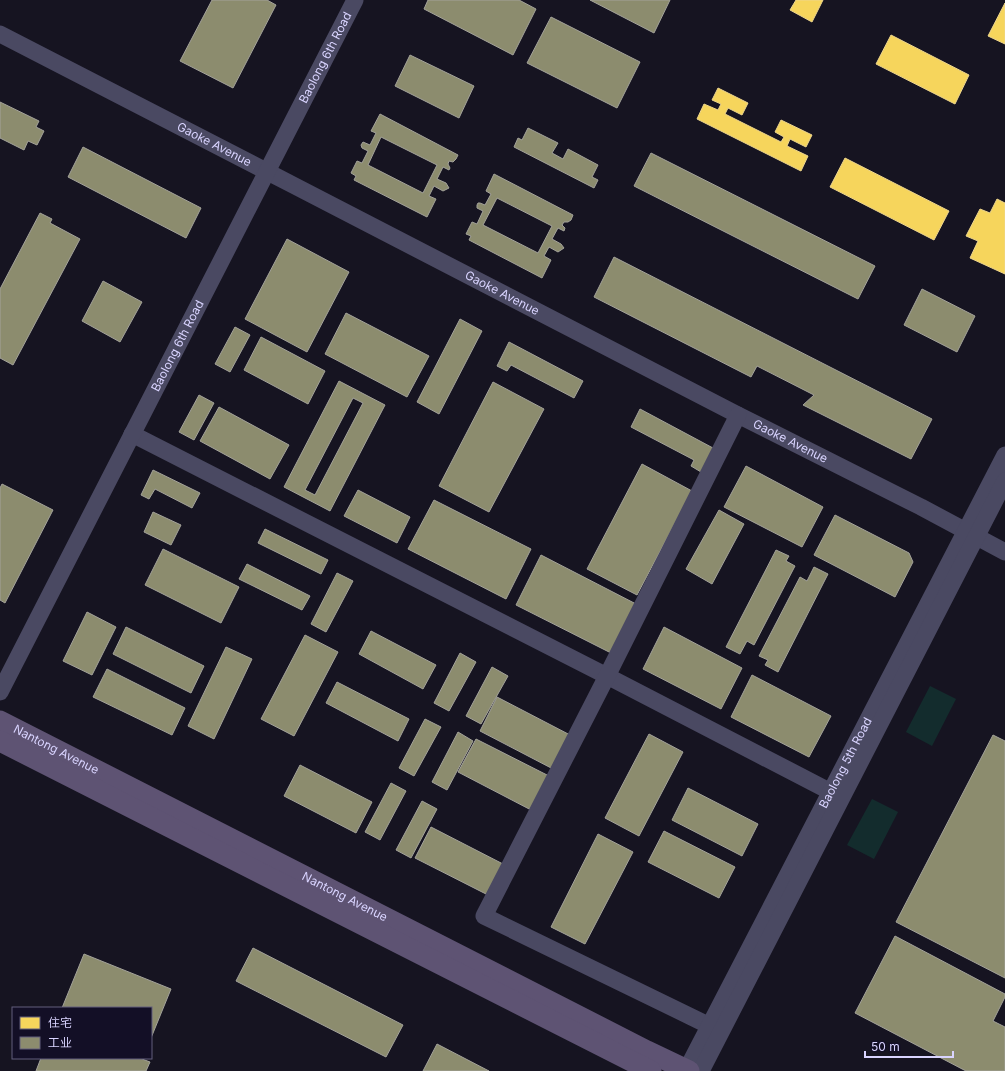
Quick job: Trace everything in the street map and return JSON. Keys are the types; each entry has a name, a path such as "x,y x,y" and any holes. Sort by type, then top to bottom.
{"main road":[{"name":"Nantong Avenue","path":"0,721 633,1044 691,1071"},
{"name":"Nantong Avenue","path":"0,741 651,1071"}],"street":[{"name":"Baolong 6th Road","path":"0,692 355,0"},
{"name":"Gaoke Avenue","path":"0,34 738,415 921,507 1005,552"},
{"path":"710,1026 484,916 738,415"},
{"path":"132,434 831,792"},
{"name":"Baolong 5th Road","path":"691,1071 971,534 1005,454"},
{"name":"Baolong 5th Road","path":"691,1071 710,1026 831,792 971,534 1005,481"}],"green space":[{"path":"930,686 956,699 932,746 906,732"},
{"path":"872,799 898,812 874,859 847,845"}],"building: 住宅":[{"path":"796,0 823,0 812,22 790,10"},
{"path":"1005,3 1005,44 988,36"},
{"path":"891,35 969,75 955,104 876,64"},
{"path":"718,88 748,103 742,115 728,108 725,114 781,142 784,137 775,132 781,120 812,135 806,147 790,139 787,146 808,156 801,171 697,119 704,104 718,110 721,104 712,100"},
{"path":"845,158 949,211 934,240 830,187"},
{"path":"997,199 1005,203 1005,274 970,258 978,241 966,236 980,209 990,213"}],"building: 工业":[{"path":"212,0 267,0 276,5 233,88 180,61"},
{"path":"428,0 519,0 536,9 513,55 424,9"},
{"path":"590,0 670,0 654,33"},
{"path":"551,17 640,62 617,108 527,63"},
{"path":"410,55 474,86 459,118 395,86"},
{"path":"0,102 39,121 36,127 44,131 37,145 28,141 24,150 0,138"},
{"path":"380,114 458,155 453,162 449,161 449,170 443,167 437,179 446,183 449,188 443,191 434,186 429,196 436,199 427,217 354,180 356,176 351,173 357,161 362,163 368,151 362,148 361,145 363,142 370,145 376,133 371,131","holes":["381,137 437,165 423,193 368,165"]},
{"path":"528,128 558,143 552,153 563,159 568,149 598,165 592,177 598,180 594,188 514,147 518,138 522,140"},
{"path":"83,147 201,208 186,238 68,177"},
{"path":"651,153 875,266 858,299 634,186"},
{"path":"494,174 573,215 571,220 564,222 562,225 565,228 564,231 558,228 552,239 561,244 564,248 558,252 549,247 544,256 551,260 542,278 469,240 471,236 466,234 472,222 477,224 483,211 477,208 477,205 480,203 485,205 491,194 486,191","holes":["497,198 552,226 538,253 483,225"]},
{"path":"40,213 52,219 50,223 80,239 13,365 0,358 0,289"},
{"path":"287,239 349,272 307,352 245,319"},
{"path":"614,257 932,419 911,459 803,405 814,395 757,366 751,377 594,297"},
{"path":"103,281 142,302 120,342 82,321"},
{"path":"922,289 975,316 957,352 904,325"},
{"path":"346,313 429,356 407,397 325,354"},
{"path":"460,319 482,331 439,414 417,402"},
{"path":"235,327 250,335 230,372 215,364"},
{"path":"261,337 325,371 308,404 244,370"},
{"path":"509,342 583,381 574,398 511,365 507,371 497,366"},
{"path":"339,381 385,405 330,511 284,487","holes":["353,398 363,403 315,495 305,490"]},
{"path":"493,382 544,409 489,512 439,486"},
{"path":"199,395 214,403 194,440 179,432"},
{"path":"219,407 289,445 270,479 200,441"},
{"path":"640,409 713,448 701,472 691,466 694,460 631,427"},
{"path":"642,464 692,491 637,595 587,569"},
{"path":"746,466 823,507 802,547 724,507"},
{"path":"153,470 200,493 192,508 155,489 149,499 141,495"},
{"path":"2,484 53,510 5,603 0,600 0,488"},
{"path":"358,490 410,517 397,543 344,516"},
{"path":"434,500 531,549 506,599 408,549"},
{"path":"719,510 744,524 712,584 686,569"},
{"path":"153,512 181,525 171,545 144,532"},
{"path":"835,515 909,553 913,562 895,597 814,555"},
{"path":"265,529 328,560 321,574 258,543"},
{"path":"163,549 239,587 221,623 145,585"},
{"path":"776,550 789,556 786,561 795,566 754,645 747,641 740,654 726,647"},
{"path":"541,555 638,605 613,654 516,605"},
{"path":"247,564 310,596 302,610 239,579"},
{"path":"814,567 828,574 778,672 765,665 768,660 759,656 800,577 807,581"},
{"path":"337,573 353,581 326,632 311,624"},
{"path":"87,612 116,627 92,675 63,661"},
{"path":"126,627 204,666 191,693 113,654"},
{"path":"664,627 742,668 721,709 643,669"},
{"path":"371,631 436,665 423,689 359,654"},
{"path":"305,635 338,652 294,736 261,719"},
{"path":"226,647 252,659 214,739 188,726"},
{"path":"460,653 476,662 449,711 434,703"},
{"path":"492,667 508,676 481,724 466,716"},
{"path":"107,669 185,708 172,735 93,697"},
{"path":"752,675 831,716 809,757 731,717"},
{"path":"337,682 409,719 398,741 326,703"},
{"path":"497,697 572,736 555,770 480,731"},
{"path":"425,719 441,727 414,776 399,768"},
{"path":"458,732 473,741 447,790 432,782"},
{"path":"649,734 683,752 639,836 605,818"},
{"path":"993,735 1005,741 1005,978 896,922"},
{"path":"476,739 551,777 533,811 458,772"},
{"path":"300,765 372,802 356,833 284,796"},
{"path":"391,783 406,791 380,840 365,832"},
{"path":"688,788 758,824 742,856 672,820"},
{"path":"422,801 437,809 411,858 396,850"},
{"path":"431,827 503,864 488,895 415,858"},
{"path":"664,831 735,867 719,898 648,862"},
{"path":"598,834 633,852 585,944 551,927"},
{"path":"895,936 1005,994 1005,997 993,1021 1005,1027 1005,1071 966,1071 855,1013"},
{"path":"253,948 403,1025 386,1057 236,981"},
{"path":"84,954 171,989 152,1036 152,1007 62,1007"},
{"path":"437,1044 489,1071 423,1071"},
{"path":"41,1059 142,1059 150,1062 146,1071 36,1071"}]}
